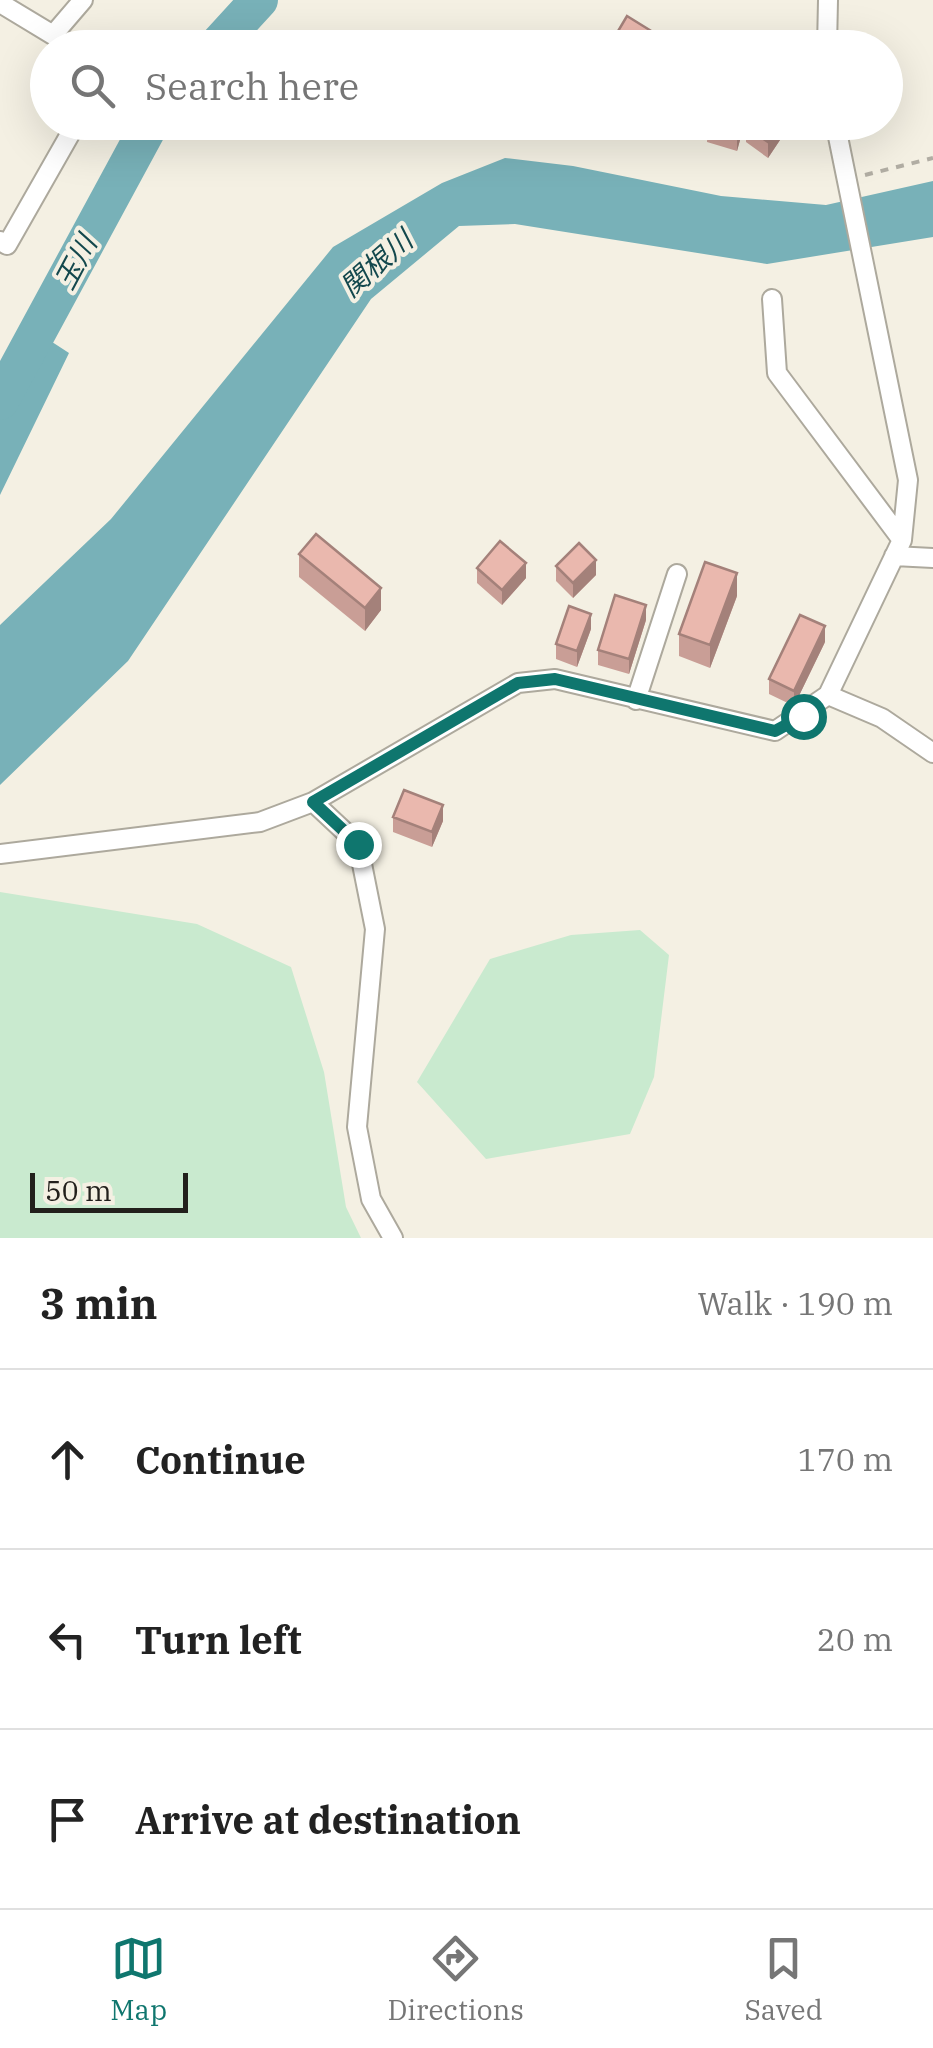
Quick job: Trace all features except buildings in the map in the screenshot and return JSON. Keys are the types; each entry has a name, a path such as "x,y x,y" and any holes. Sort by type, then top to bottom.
{"street":[{"path":"57,30 83,0"},
{"path":"827,30 828,0"},
{"path":"0,3 46,30"},
{"path":"0,242 7,245 67,140"},
{"path":"0,854 260,822 313,802 518,683 555,679 775,731 828,695 898,548 908,480 869,274 838,140"},
{"path":"772,299 778,374 898,548 933,558"},
{"path":"636,700 677,574"},
{"path":"828,695 882,718 933,753"},
{"path":"313,802 358,844 375,929 356,1128 371,1200 393,1238"}],"path":[{"path":"846,180 933,158"}],"green space":[{"path":"0,892 197,924 291,967 324,1072 346,1207 361,1238 0,1238"},
{"path":"640,930 669,955 654,1077 630,1134 486,1159 417,1082 490,959 571,935"}],"water":[{"name":"関根川","path":"505,158 573,166 721,196 826,205 933,181 933,237 767,264 515,224 459,226 371,299 128,661 0,785 0,625 111,519 333,247 442,183"},
{"path":"29,327 69,353 0,495 0,385"}],"waterway":[{"name":"玉川","path":"232,30 259,0"},
{"name":"玉川","path":"0,401 141,140"}],"route":[{"path":"358,844 313,802 518,683 555,679 775,731 803,716"}]}
